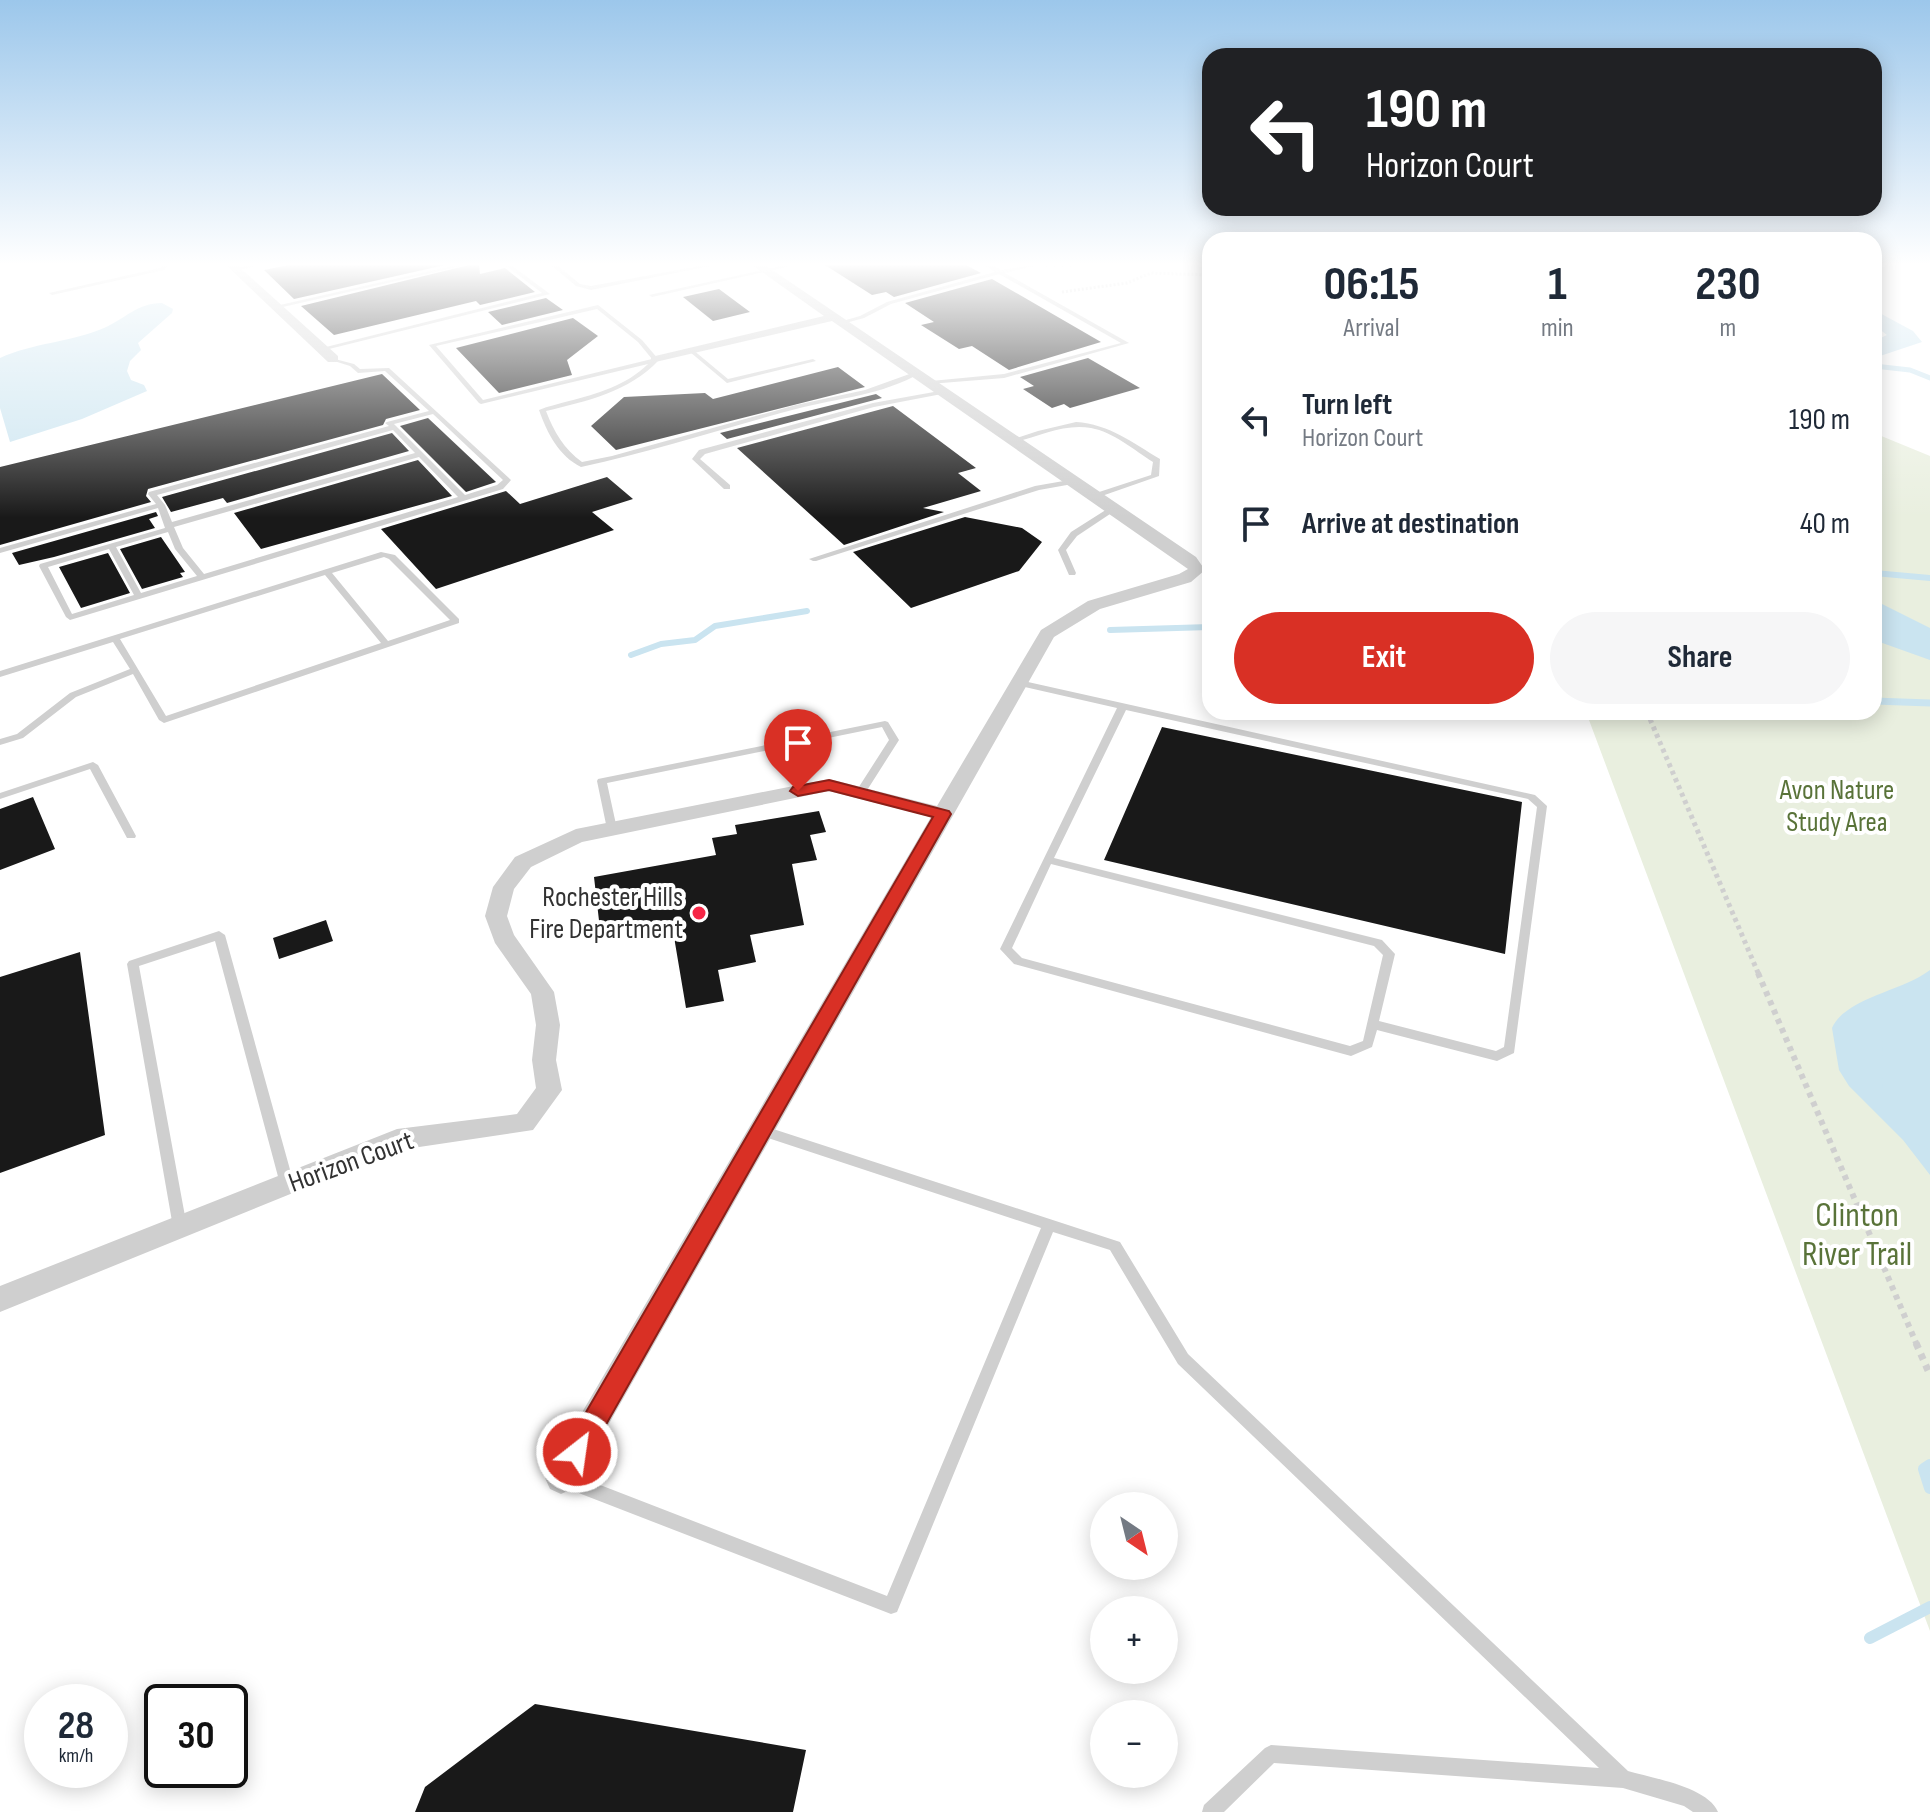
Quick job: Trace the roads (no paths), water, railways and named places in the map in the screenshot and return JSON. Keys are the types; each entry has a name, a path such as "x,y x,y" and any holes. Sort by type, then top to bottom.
{"street":[{"path":"322,350 333,359"},
{"path":"656,360 699,350"},
{"path":"561,1478 764,1131 1047,634 1062,619 1080,610 1185,578 1197,570 1190,560 882,350"},
{"name":"Horizon Court","path":"0,1299 397,1140 524,1123 549,1090 544,1060 548,1025 542,992 503,937 496,916 504,887 523,862 576,836 829,785 943,814"}],"lane":[{"path":"436,350 481,402 656,360"},
{"path":"647,350 656,360"},
{"path":"727,487 696,459 702,452 938,388 1004,376 1102,350"},
{"path":"692,351 723,380 733,382 813,361"},
{"path":"333,359 352,365 358,371 387,369 507,480 500,487 70,617 43,566 420,454"},
{"path":"656,360 641,378 594,397 542,410 548,430 568,456 581,465 613,458 798,406 867,392 917,373"},
{"path":"434,412 389,423 462,497"},
{"path":"1015,440 1074,422 1100,425 1157,461 1155,476 1096,496"},
{"path":"201,576 179,549 161,505 152,494 394,427"},
{"path":"813,559 1038,488 1075,481"},
{"path":"0,551 161,505"},
{"path":"1072,573 1062,550 1074,534 1115,508"},
{"path":"111,546 139,597"},
{"path":"0,674 115,638 327,572 384,554 392,557 456,621 164,720 115,638"},
{"path":"327,572 387,645"},
{"path":"0,742 20,736 73,695 135,670"},
{"path":"1019,683 1531,797 1542,806 1510,1050 1497,1056 1373,1024"},
{"path":"1048,860 1378,943 1389,954 1368,1044 1351,1051 1018,961 1006,949 1048,860 1123,706"},
{"path":"612,829 602,781 885,724 894,740 860,793"},
{"path":"0,796 93,765 131,836"},
{"path":"180,1227 133,964 219,935 287,1184"},
{"path":"764,1131 1115,1246 1183,1359 1623,1779"},
{"path":"561,1478 891,1606 1049,1225"},
{"path":"1211,1812 1271,1754 1623,1779 1689,1798 1709,1812"}],"water":[{"path":"24,350 141,350 130,361 127,371 131,380 144,385 147,391 82,419 10,442 0,408 0,358"},
{"path":"1882,350 1899,350 1882,355"},
{"path":"1882,604 1930,628 1930,660 1882,643"},
{"path":"1930,970 1930,1033 1908,1044 1904,1060 1912,1082 1930,1100 1930,1175 1903,1140 1849,1086 1839,1070 1832,1028 1849,1009"}],"waterway":[{"path":"1882,367 1910,370 1930,378"},
{"path":"1882,574 1930,578"},
{"path":"631,655 661,644 695,640 715,626 807,611"},
{"path":"1110,630 1202,627"},
{"path":"1882,701 1930,703"},
{"path":"1930,1006 1908,1035 1911,1109 1930,1126"},
{"path":"1930,1465 1924,1469 1930,1488"},
{"path":"1870,1638 1930,1607"}],"place":[{"name":"Rochester Hills Fire Department","path":"699,913"}],"park label":[{"name":"Avon Nature Study Area","path":"1837,806"},
{"name":"Clinton River Trail","path":"1857,1234"}]}
